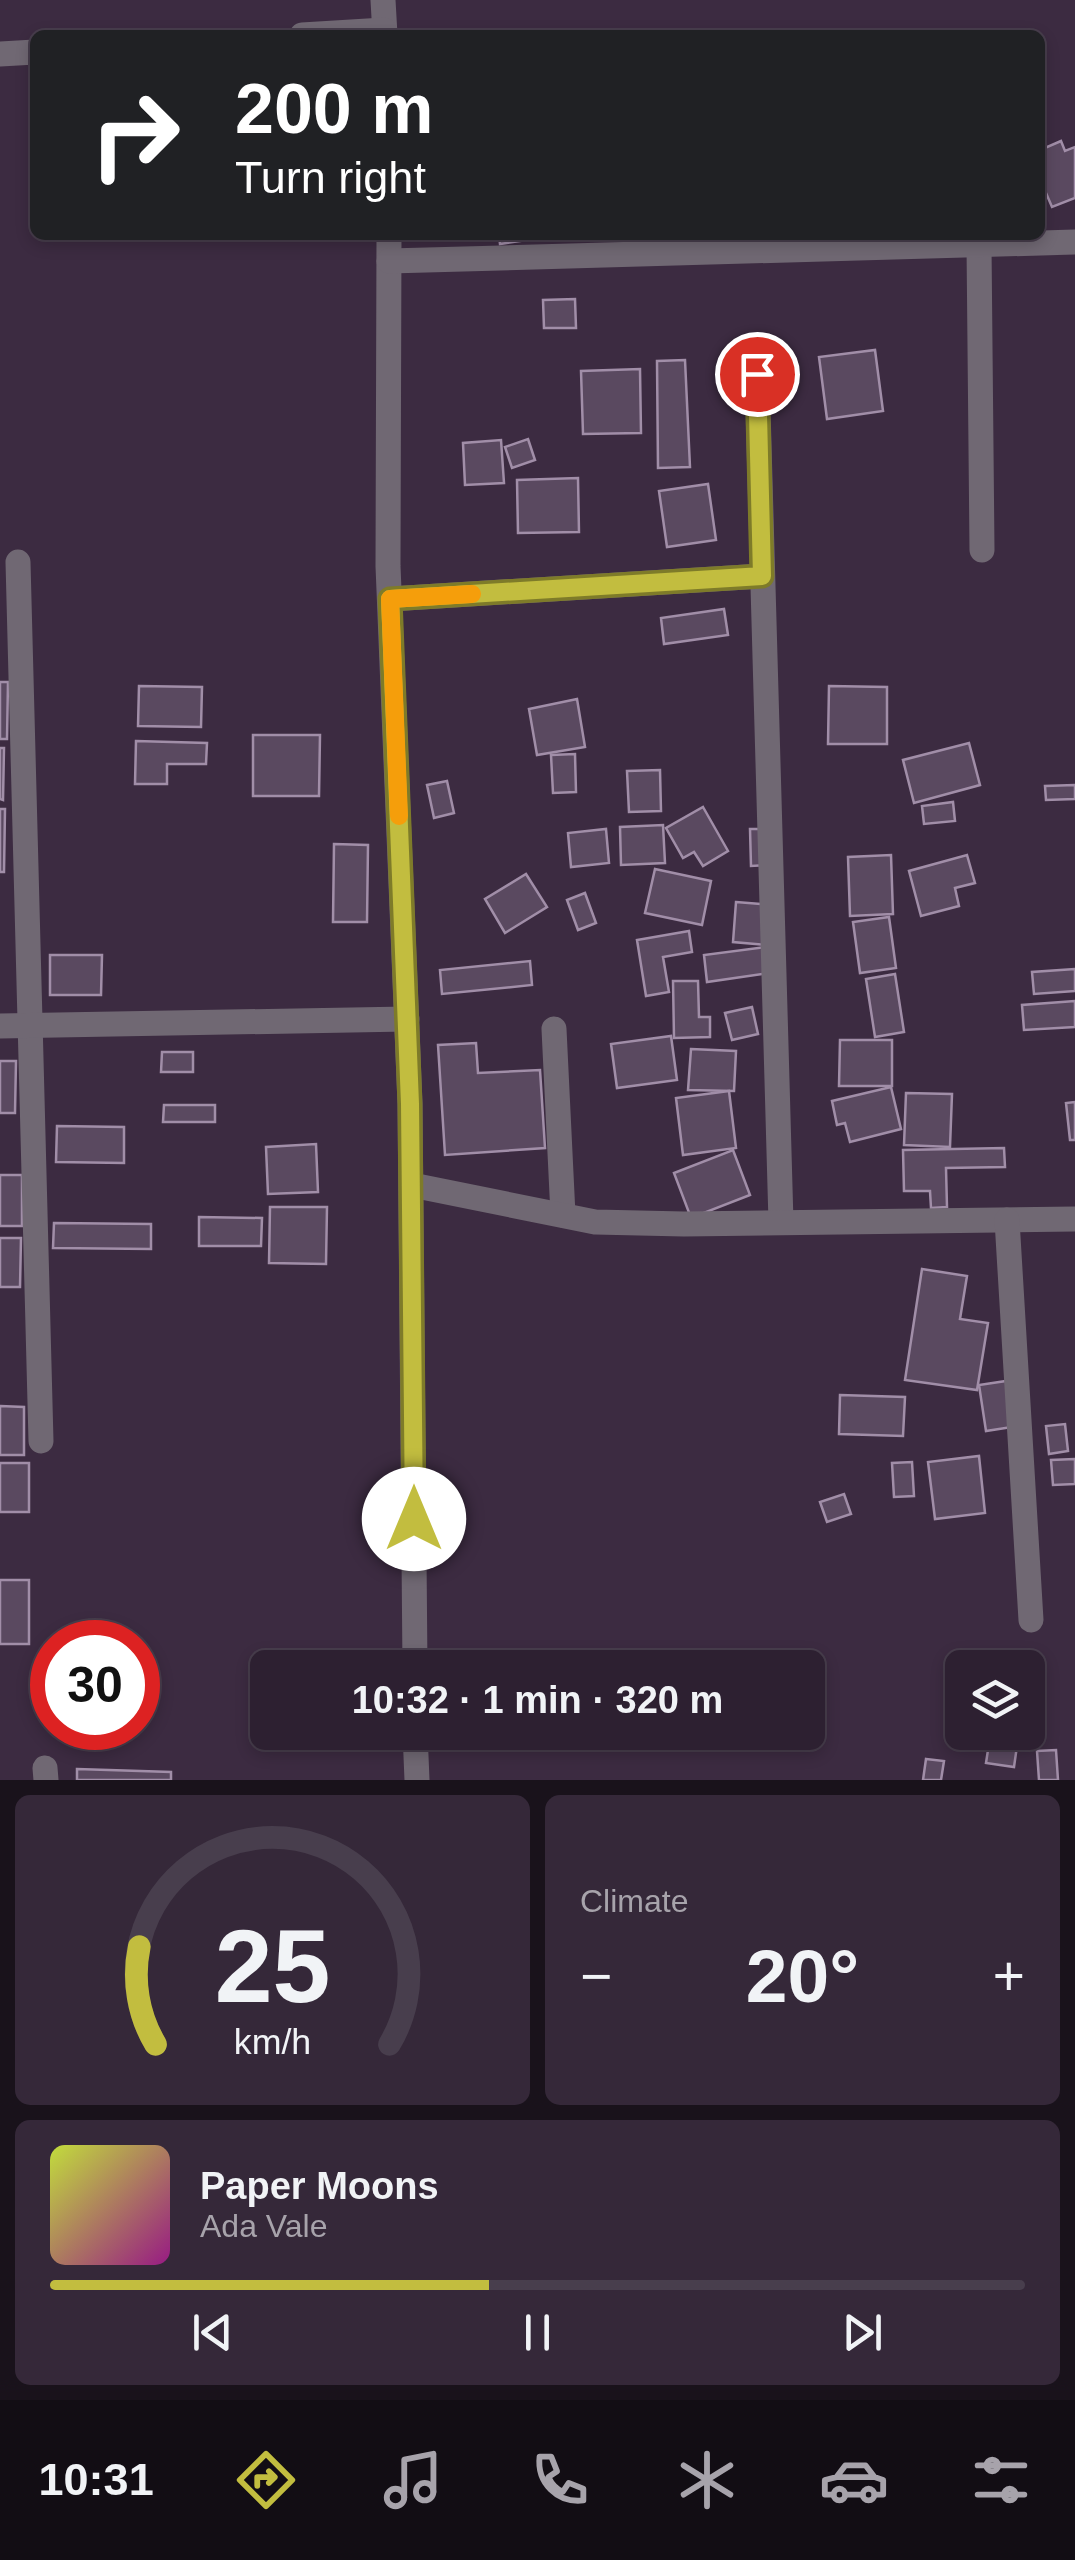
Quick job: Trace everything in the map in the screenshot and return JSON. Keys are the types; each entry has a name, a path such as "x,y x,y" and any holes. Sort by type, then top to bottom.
{"street":[{"path":"383,0 385,30"},
{"path":"0,54 30,52"},
{"path":"389,240 390,599 412,1185 415,1650"},
{"path":"389,262 1075,242"},
{"path":"979,246 982,550"},
{"path":"757,374 781,1222"},
{"path":"18,562 40,1441"},
{"path":"390,599 762,576"},
{"path":"0,1026 408,1019"},
{"path":"554,1029 562,1215"},
{"path":"412,1185 595,1222 1075,1219"},
{"path":"1007,1220 1032,1620"},
{"path":"415,1750 416,1780"}],"building":[{"path":"1061,141 1065,151 1075,147 1075,198 1052,207 1045,191 1045,148"},
{"path":"575,299 576,328 544,328 543,300"},
{"path":"875,350 883,411 827,419 819,357"},
{"path":"685,360 690,467 658,468 657,361"},
{"path":"640,369 641,433 583,434 581,371"},
{"path":"528,439 535,460 512,468 505,447"},
{"path":"501,440 504,483 465,485 463,443"},
{"path":"578,478 579,532 518,533 517,480"},
{"path":"708,484 716,540 667,547 659,491"},
{"path":"724,609 728,635 664,644 661,618"},
{"path":"0,682 8,682 7,739 0,739"},
{"path":"139,686 202,687 201,727 138,726"},
{"path":"829,686 887,687 887,744 828,744"},
{"path":"577,699 585,747 537,755 529,709"},
{"path":"253,735 320,735 319,796 253,796"},
{"path":"136,741 207,743 206,764 167,764 167,784 135,784"},
{"path":"969,743 980,785 914,803 903,760"},
{"path":"0,748 4,748 3,800 0,799"},
{"path":"575,754 576,792 553,793 551,755"},
{"path":"660,770 661,811 629,812 627,771"},
{"path":"447,781 454,813 434,818 427,785"},
{"path":"1075,785 1075,799 1046,800 1045,786"},
{"path":"953,802 955,821 924,824 922,806"},
{"path":"703,807 728,851 703,866 694,852 683,858 666,828"},
{"path":"0,809 5,809 4,872 0,872"},
{"path":"663,825 665,863 621,865 620,827"},
{"path":"606,829 609,863 571,867 568,833"},
{"path":"750,829 767,829 768,865 751,866"},
{"path":"334,844 368,845 367,922 333,922"},
{"path":"891,855 893,914 850,916 848,857"},
{"path":"967,855 975,883 955,888 959,906 921,916 909,871"},
{"path":"655,869 711,881 702,925 645,913"},
{"path":"526,874 547,907 505,933 485,899"},
{"path":"585,893 596,923 578,930 567,900"},
{"path":"736,902 772,905 768,945 733,942"},
{"path":"889,917 896,968 860,973 853,922"},
{"path":"689,931 692,952 663,957 669,992 646,996 637,940"},
{"path":"766,947 769,973 707,982 704,955"},
{"path":"50,955 102,955 101,995 50,995"},
{"path":"530,961 532,985 442,994 440,970"},
{"path":"1075,969 1075,991 1034,994 1032,972"},
{"path":"895,974 904,1032 875,1037 866,979"},
{"path":"673,981 698,981 699,1017 710,1017 710,1037 674,1038"},
{"path":"1075,1001 1075,1027 1024,1030 1022,1005"},
{"path":"752,1007 758,1034 732,1040 725,1013"},
{"path":"671,1036 677,1080 617,1088 611,1044"},
{"path":"840,1040 892,1040 892,1086 839,1086"},
{"path":"476,1043 478,1073 540,1070 545,1148 445,1155 438,1045"},
{"path":"691,1049 736,1051 734,1091 688,1090"},
{"path":"162,1052 193,1052 193,1072 161,1072"},
{"path":"0,1061 16,1061 15,1113 0,1113"},
{"path":"891,1087 901,1129 850,1142 845,1123 837,1125 832,1101"},
{"path":"729,1091 736,1148 683,1155 676,1098"},
{"path":"906,1093 952,1094 950,1147 904,1145"},
{"path":"1075,1102 1075,1140 1070,1140 1066,1103"},
{"path":"164,1105 215,1105 215,1122 163,1122"},
{"path":"57,1126 124,1127 124,1163 56,1162"},
{"path":"316,1144 318,1192 268,1194 266,1147"},
{"path":"1004,1148 1005,1167 946,1168 947,1207 931,1208 930,1191 904,1191 903,1150"},
{"path":"733,1150 750,1195 691,1218 674,1173"},
{"path":"0,1175 22,1175 22,1226 0,1226"},
{"path":"270,1207 327,1207 326,1264 269,1263"},
{"path":"199,1217 262,1218 261,1246 199,1246"},
{"path":"54,1223 151,1224 151,1249 53,1248"},
{"path":"0,1238 21,1238 20,1287 0,1287"},
{"path":"922,1269 967,1276 960,1319 988,1323 977,1390 905,1380"},
{"path":"1006,1381 1012,1427 986,1431 979,1385"},
{"path":"840,1395 905,1397 903,1436 839,1434"},
{"path":"0,1406 24,1407 24,1455 0,1455"},
{"path":"1065,1424 1068,1451 1049,1454 1046,1426"},
{"path":"979,1456 985,1513 935,1519 928,1462"},
{"path":"1075,1459 1075,1484 1053,1485 1051,1460"},
{"path":"912,1462 914,1496 894,1497 892,1463"},
{"path":"0,1463 29,1463 29,1512 0,1512"},
{"path":"844,1494 851,1514 827,1522 820,1502"},
{"path":"0,1580 29,1580 29,1644 0,1644"},
{"path":"988,1750 1016,1750 1014,1767 986,1763"},
{"path":"1056,1750 1058,1780 1039,1780 1037,1751"},
{"path":"926,1759 944,1761 941,1780 923,1780"},
{"path":"77,1769 171,1772 171,1780 77,1780"}],"slow traffic":[{"path":"399,816 390,599 472,594"}],"route":[{"path":"414,1519 410,1104 390,599 762,576 757,374"}]}
